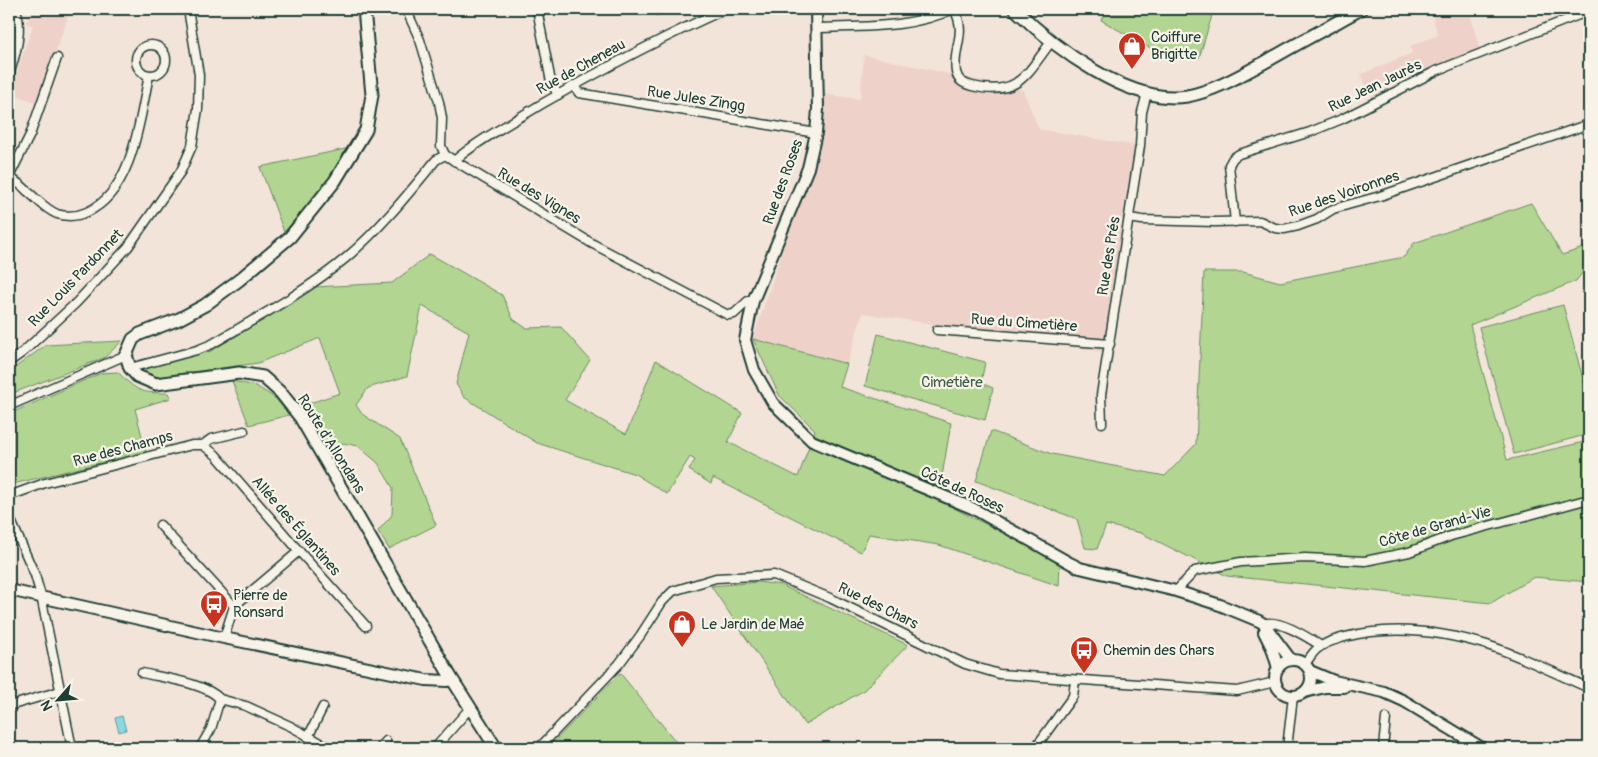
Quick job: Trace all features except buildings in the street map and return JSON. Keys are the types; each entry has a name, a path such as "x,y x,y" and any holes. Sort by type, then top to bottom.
{"main road":[{"path":"130,368 126,355 133,339 140,334 179,319 205,305 239,280 290,237 335,181 366,130 372,95 364,9"},
{"path":"1015,9 1050,42 1092,70 1119,83 1148,93 1172,97 1186,96 1210,88 1254,68 1361,9"},
{"name":"Route d'Allondans","path":"130,368 137,376 156,384 200,377 239,373 247,374 262,377 281,393 300,417 452,679 496,748"}],"street":[{"path":"9,75 16,54 19,34 16,9"},
{"name":"Rue Louis Pardonnet","path":"9,362 76,303 128,247 181,172 192,146 198,109 199,74 188,9"},
{"path":"130,368 197,350 222,338 319,279 348,256 389,216 436,160 444,155 441,146 442,118 440,102 420,40 406,9"},
{"path":"537,9 551,82 558,95"},
{"name":"Rue de Cheneau","path":"454,161 487,137 574,86 679,29 726,9"},
{"name":"Rue des Roses","path":"753,301 808,168 816,133 818,109 816,9"},
{"path":"817,28 904,24 932,17 953,9 960,22 956,71 958,78 964,84 986,89 1008,88 1020,81 1050,42"},
{"name":"Rue Jean Jaurès","path":"1235,222 1229,165 1233,158 1239,154 1310,132 1342,119 1436,71 1589,12"},
{"path":"57,58 30,135 9,177 45,207 58,214 82,215 94,209 109,196 120,180 133,148 149,75"},
{"name":"Rue Jules Zingg","path":"574,86 580,93 816,133"},
{"name":"Rue des Prés","path":"1102,423 1101,395 1140,146 1142,112 1148,93"},
{"name":"Rue des Voironnes","path":"1129,218 1142,220 1260,221 1275,228 1304,224 1317,219 1333,209 1380,196 1589,124"},
{"name":"Rue des Vignes","path":"444,155 593,244 728,315 734,314 748,301 753,301"},
{"name":"Côte de Roses","path":"753,301 745,340 754,370 773,403 812,441 972,508 1080,568 1176,590 1220,605 1264,624"},
{"name":"Rue du Cimetière","path":"937,330 1110,344"},
{"path":"9,406 126,355"},
{"name":"Rue des Champs","path":"9,496 63,478 192,445 203,445 211,439 244,430"},
{"name":"Allée des Églantines","path":"203,445 216,454 298,551 366,626"},
{"name":"Côte de Grand-Vie","path":"1176,590 1195,571 1241,562 1305,558 1365,561 1409,552 1451,536 1589,498"},
{"path":"9,516 35,575 41,596 72,748"},
{"path":"160,525 234,606"},
{"path":"224,638 234,606 298,551"},
{"name":"Rue des Chars","path":"539,748 618,664 640,636 662,602 673,591 716,578 774,575 830,598 966,664 999,674 1075,681 1237,691 1275,682"},
{"path":"9,590 224,638 426,680 447,681 452,679"},
{"path":"1254,620 1265,634 1272,648 1278,668"},
{"path":"1291,660 1264,624 1271,622 1281,625 1321,646"},
{"path":"1305,692 1310,686 1312,679 1308,668 1315,650 1328,642 1362,633 1395,630 1438,635 1486,645 1505,651 1589,688"},
{"path":"1357,688 1334,681 1308,668 1298,660 1283,663 1275,675 1275,682 1279,689 1285,694 1293,696 1325,687 1357,688 1384,692 1404,701 1482,748"},
{"path":"142,673 195,686 214,693 220,698 246,706 290,726 330,748"},
{"path":"1035,748 1073,696 1075,681"},
{"path":"9,706 60,691"},
{"path":"1287,748 1293,696"},
{"path":"203,747 211,729 220,698"},
{"path":"308,737 324,707"},
{"path":"435,748 470,708"},
{"path":"1383,748 1386,718"},
{"path":"380,748 386,741"}],"shaded area":[{"path":"33,9 71,9 37,103 9,92 33,26 26,23"},
{"path":"1430,9 1469,9 1480,51 1418,73 1415,69 1411,71 1412,75 1368,91 1361,74 1412,53 1410,46 1438,35"},
{"path":"864,55 1023,90 1039,129 1139,146 1103,352 863,313 847,364 753,339 822,131 823,94 860,99"}],"green space":[{"path":"1107,9 1214,9 1199,58 1172,57 1157,52 1101,20"},
{"path":"350,148 324,186 284,232 260,167"},
{"path":"1531,203 1562,255 1589,246 1589,269 1583,272 1576,281 1470,325 1507,460 1584,442 1589,453 1589,486 1583,491 1589,506 1589,582 1534,577 1491,603 1227,576 1141,533 1106,525 1097,549 1085,548 1077,519 976,481 991,431 1052,454 1165,476 1196,444 1204,272 1243,272 1280,282 1404,257 1414,243"},
{"path":"430,254 502,295 513,319 526,328 561,327 590,360 565,400 626,434 656,360 742,413 728,442 798,477 815,430 779,395 753,339 847,364 840,387 951,423 938,500 1060,562 1059,586 939,545 869,534 861,552 713,478 711,484 689,470 695,460 690,457 667,494 635,474 537,443 464,397 456,384 469,332 422,306 407,376 368,388 356,405 362,414 400,439 436,525 389,549 378,531 392,515 393,488 378,463 358,446 343,443 327,448 301,406 340,393 320,338 258,363 156,377 139,370 211,351 314,287 392,283"},
{"path":"1563,305 1589,401 1589,434 1514,454 1479,327"},
{"name":"Cimetière","path":"878,334 985,362 981,383 993,388 985,420 865,386"},
{"path":"122,341 104,358 13,393 9,388 9,372 46,345"},
{"path":"118,372 130,384 140,390 151,393 168,393 171,398 135,409 146,452 9,485 9,414 101,373"},
{"path":"232,381 256,386 275,398 289,415 249,425"},
{"path":"758,582 781,585 908,645 864,690 805,725 711,586"},
{"path":"620,673 681,748 548,748"}],"water":[{"path":"122,716 126,730 119,732 115,718"}],"place":[{"name":"Coiffure Brigitte","path":"1132,70"},
{"name":"Pierre de Ronsard","path":"214,628"},
{"name":"Le Jardin de Maé","path":"682,648"},
{"name":"Chemin des Chars","path":"1084,674"}]}
